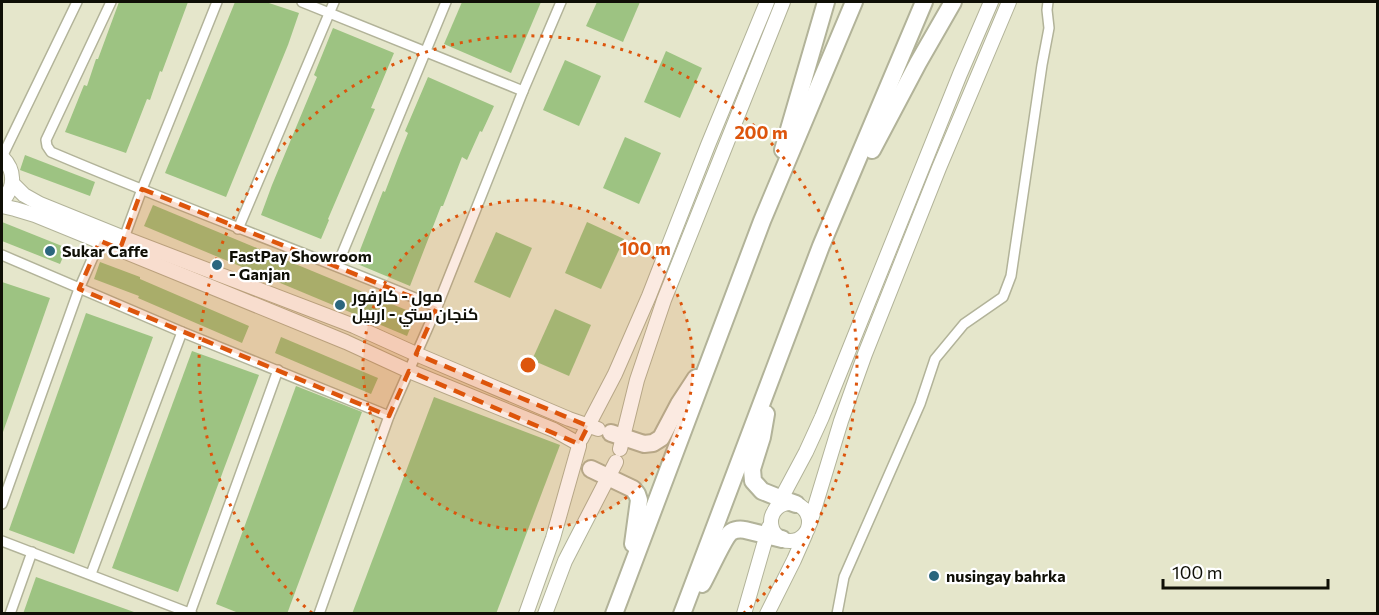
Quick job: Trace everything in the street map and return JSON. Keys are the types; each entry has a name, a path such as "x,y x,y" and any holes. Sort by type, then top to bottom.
{"highway":[{"path":"762,221 826,2"},
{"path":"614,614 762,221 854,2"},
{"path":"682,613 821,246 924,2"},
{"path":"821,246 953,2"},
{"path":"591,469 613,449 649,444 661,438 683,397 707,364"},
{"path":"682,613 702,584 731,532 779,518 753,482 752,473 763,429 768,388"},
{"path":"613,449 639,500 628,574"}],"street":[{"path":"2,201 12,183 11,169 2,157 77,2"},
{"path":"111,2 46,140 51,152 437,307"},
{"path":"124,238 217,2"},
{"path":"302,2 523,91"},
{"path":"238,229 334,2"},
{"path":"338,266 446,2"},
{"path":"319,614 389,416 437,307 561,2"},
{"path":"613,449 615,374 649,296 767,2"},
{"path":"545,614 613,449 664,300 783,2"},
{"path":"744,614 779,518 991,2"},
{"path":"767,614 807,529 865,354 939,168 1009,2"},
{"path":"837,614 844,577 920,404 934,359 964,324 1003,297 1011,276 1049,28 1048,2"},
{"path":"12,183 33,200 124,238 354,326 613,449"},
{"path":"2,206 35,215 100,241 346,342 580,443"},
{"path":"2,504 79,289 100,241"},
{"path":"2,255 182,332 389,416"},
{"path":"346,342 354,326"},
{"path":"90,574 182,332"},
{"path":"2,542 191,613 278,370"},
{"path":"526,614 553,538 580,443 585,434 591,430 613,449"},
{"path":"580,443 581,460 591,469"},
{"path":"806,511 807,529 800,539 788,541 779,518 806,511"},
{"path":"10,614 32,552"}],"highlighted area":[{"path":"142,189 437,307 416,354 588,426 579,444 409,371 389,416 79,289 100,241 120,249"}],"building":[{"path":"119,2 188,2 162,72 160,71 150,100 147,99 126,153 65,132 84,85 87,86"},
{"path":"235,2 266,2 299,13 226,197 165,173"},
{"path":"462,2 541,2 511,73 444,44"},
{"path":"597,2 640,2 623,42 586,26"},
{"path":"333,28 394,53 371,108 375,109 321,239 261,215 317,77 314,75"},
{"path":"666,51 702,68 680,118 644,102"},
{"path":"565,60 601,76 579,126 543,110"},
{"path":"428,77 494,106 467,160 462,157 410,286 355,263 383,191 385,192 408,133 405,131"},
{"path":"625,137 661,153 639,204 603,188"},
{"path":"25,155 95,182 90,196 20,170"},
{"path":"153,205 416,314 407,336 144,226"},
{"path":"2,222 67,248 60,264 2,241"},
{"path":"587,222 624,239 601,289 565,273"},
{"path":"496,232 532,248 510,298 474,282"},
{"path":"100,262 140,277 140,279 249,326 242,343 138,298 139,296 94,279"},
{"path":"2,282 50,298 3,432 2,432"},
{"path":"555,309 591,325 569,376 532,360"},
{"path":"86,313 153,337 74,554 9,530"},
{"path":"281,337 378,378 371,394 275,353"},
{"path":"192,351 259,375 178,592 112,568"},
{"path":"296,386 362,412 287,614 241,614 216,604"},
{"path":"434,397 560,445 496,614 352,614"},
{"path":"36,577 134,612 134,614 23,614"}],"place":[{"name":"Sukar Caffe","path":"50,251"},
{"name":"FastPay Showroom - Ganjan","path":"217,265"},
{"name":"مول - كارفور كنجان ستي - اربيل","path":"340,305"},
{"name":"nusingay bahrka","path":"934,576"}]}
